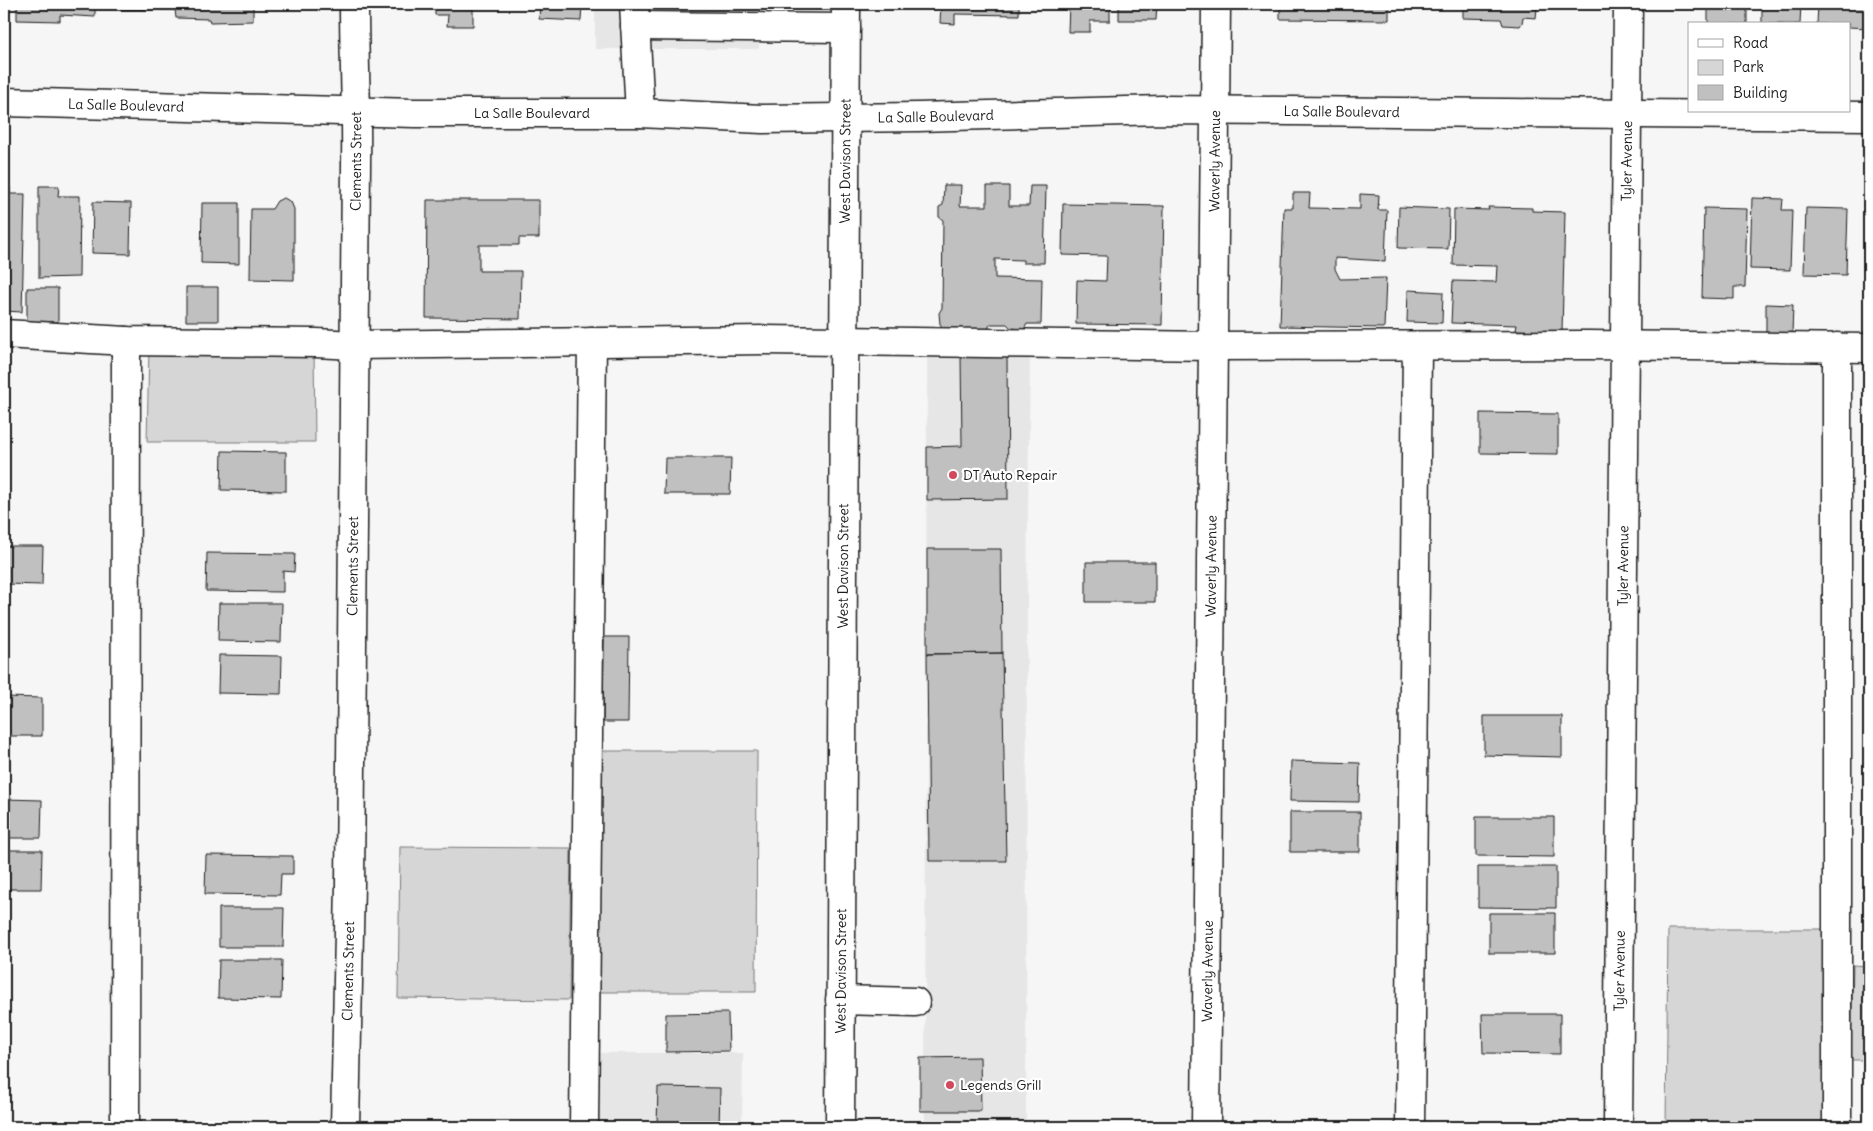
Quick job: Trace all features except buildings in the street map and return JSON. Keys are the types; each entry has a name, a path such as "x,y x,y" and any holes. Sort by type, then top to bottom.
{"main road":[{"name":"Clements Street","path":"345,1127 350,874 357,111 354,64 354,4"},
{"name":"Waverly Avenue","path":"1206,1127 1216,4"},
{"name":"Tyler Avenue","path":"1618,1127 1628,4"},
{"path":"640,113 635,15 846,16"},
{"name":"West Davison Street","path":"840,1127 846,16"},
{"name":"La Salle Boulevard","path":"4,102 415,113 640,113 762,119 918,117 1162,110 1869,116"},
{"path":"4,334 126,341 354,345 765,340 1213,346 1869,348"},
{"path":"125,1127 126,341"},
{"path":"584,1127 592,342"},
{"path":"1410,1127 1417,346"},
{"path":"1837,347 1837,1127"},
{"path":"840,1000 916,1002"}],"shaded area":[{"path":"595,4 759,4 759,49 595,49"},
{"path":"927,353 1030,356 1027,595 1026,1127 925,1127"},
{"path":"597,1053 743,1053 742,1127 596,1127"}],"green space":[{"path":"149,346 314,347 315,442 147,442"},
{"path":"600,751 757,751 756,992 597,992"},
{"path":"400,847 571,848 569,1000 398,998"},
{"path":"1668,929 1828,929 1827,1127 1666,1127"},
{"path":"1853,965 1869,966 1869,1060 1851,1060"}],"place":[{"name":"DT Auto Repair","path":"953,475"},
{"name":"Legends Grill","path":"950,1085"}]}
